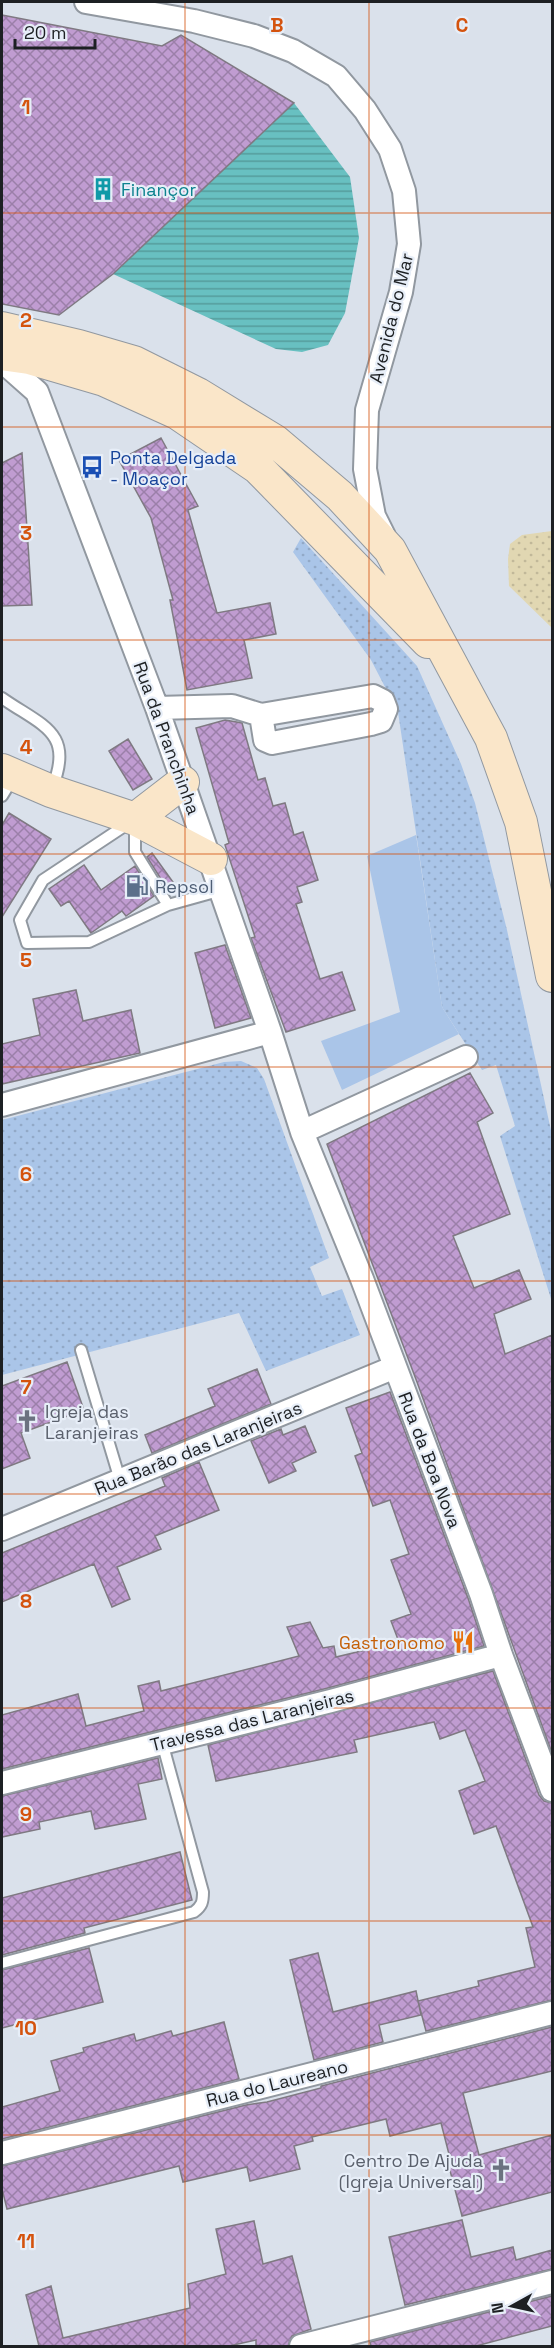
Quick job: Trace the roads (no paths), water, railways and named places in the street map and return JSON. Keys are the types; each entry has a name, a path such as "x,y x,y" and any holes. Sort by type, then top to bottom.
{"main road":[{"path":"2,328 134,362 198,394 275,441 340,496 390,550 490,738 520,822 552,975"},
{"path":"2,354 29,358 104,380 177,413 258,468 449,662"},
{"path":"6,780 51,791 135,819 211,859"},
{"path":"135,819 183,782"}],"street":[{"name":"Avenida do Mar","path":"87,2 194,21 254,36 293,51 336,76 365,110 390,150 404,191 409,244 401,292 367,410 364,469 374,516 390,550"},
{"name":"Rua da Pranchinha","path":"2,361 37,392 158,708 222,890 302,1132"},
{"path":"158,708 232,706 261,715 373,696 383,701 386,710 381,721 371,724 272,743 265,740 261,715"},
{"path":"2,1105 270,1032"},
{"path":"302,1132 466,1057"},
{"name":"Rua da Boa Nova","path":"302,1132 362,1279 552,1790"},
{"name":"Rua Barão das Laranjeiras","path":"2,1529 395,1367"},
{"name":"Travessa das Laranjeiras","path":"2,1783 331,1701 501,1655"},
{"name":"Rua do Laureano","path":"2,2153 552,2013"},
{"path":"300,2346 552,2283"}],"lane":[{"path":"2,698 54,734 61,751 61,768 51,791"},
{"path":"135,819 135,852 168,905"},
{"path":"135,819 43,880 20,920 27,943 89,942 168,905 222,890"},
{"path":"81,1350 120,1480"},
{"path":"2,1963 194,1912 200,1908 203,1902 203,1892 162,1742"}],"place":[{"name":"Finançor","path":"103,189"},
{"name":"Ponta Delgada - Moaçor","path":"92,467"},
{"name":"Repsol","path":"137,886"},
{"name":"Igreja das Laranjeiras","path":"27,1421"},
{"name":"Gastronomo","path":"463,1642"},
{"name":"Centro De Ajuda (Igreja Universal)","path":"501,2170"}]}
